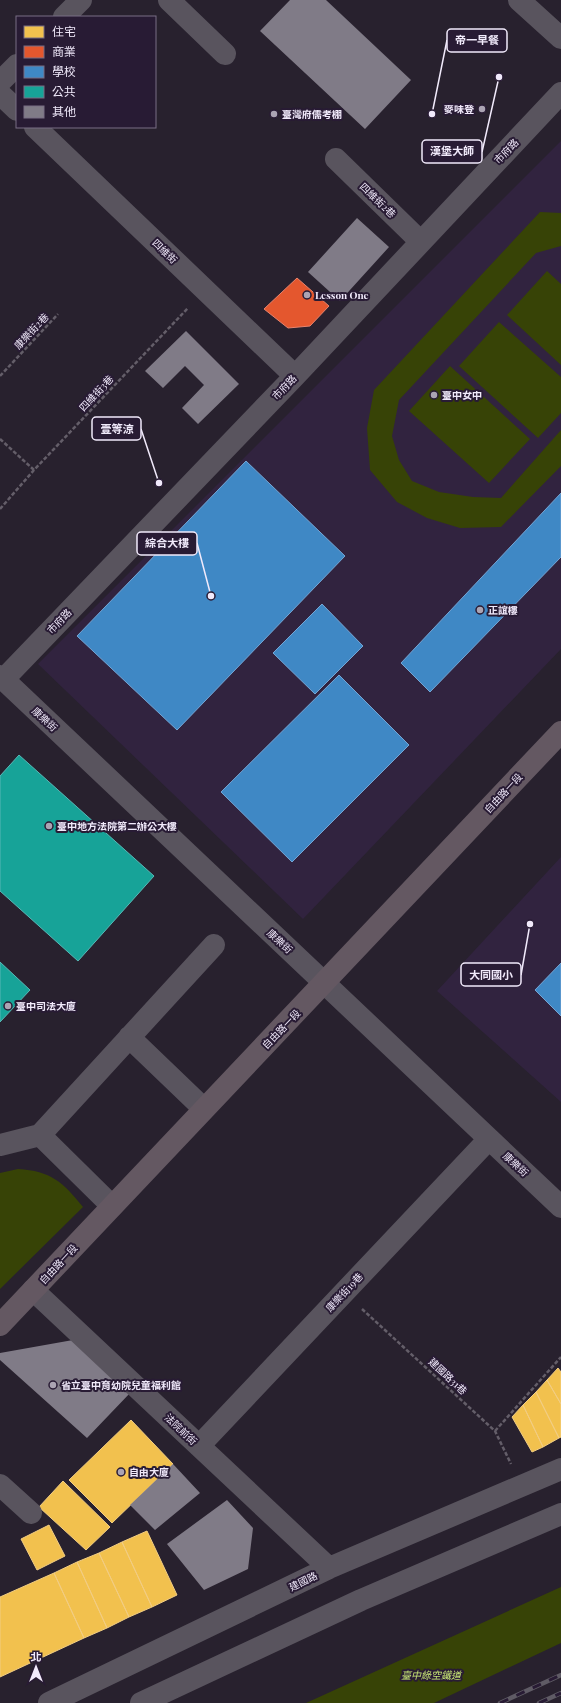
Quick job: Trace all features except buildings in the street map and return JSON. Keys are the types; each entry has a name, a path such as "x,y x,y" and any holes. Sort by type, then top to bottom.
{"main road":[{"name":"自由路一段","path":"0,1325 561,732"}],"street":[{"path":"65,16 81,0"},
{"path":"170,0 225,54"},
{"path":"519,0 561,38"},
{"path":"0,82 16,65"},
{"name":"市府路","path":"2,677 295,376 420,241 561,93"},
{"path":"0,94 16,109"},
{"name":"四維街","path":"36,128 295,376"},
{"name":"四維街2巷","path":"336,159 420,241"},
{"name":"康樂街","path":"2,677 561,1207"},
{"path":"0,1145 40,1135 214,945"},
{"path":"130,1037 204,1109"},
{"path":"40,1135 112,1206"},
{"name":"康樂街19巷","path":"199,1446 489,1139"},
{"name":"法院前街","path":"33,1290 329,1568"},
{"name":"建國路","path":"49,1703 329,1568 561,1469"},
{"path":"0,1484 31,1513"},
{"path":"141,1703 362,1600 561,1514"}],"path":[{"name":"四維街3巷","path":"0,509 34,470 205,289"},
{"name":"康樂街2巷","path":"0,376 58,314"},
{"path":"0,439 34,470"},
{"name":"建國路31巷","path":"344,1292 495,1431 521,1486"},
{"path":"495,1431 561,1357"}],"shaded area":[{"name":"臺中女中","path":"561,141 561,649 303,919 38,664"},
{"path":"561,857 561,1102 437,991"}],"green space":[{"path":"540,212 561,213 561,246 536,253 399,400 392,436 399,460 412,481 439,492 473,497 501,498 561,430 561,466 501,527 460,528 427,518 397,502 370,470 367,428 374,390"},
{"path":"547,271 561,284 561,365 507,315"},
{"path":"499,322 561,377 561,413 538,438 459,366"},
{"path":"450,366 530,439 489,483 409,411"},
{"path":"18,1169 39,1172 55,1179 69,1191 83,1207 0,1289 0,1173"},
{"name":"臺中綠空鐵道","path":"561,1587 561,1643 434,1703 306,1703"}],"railway":[{"path":"500,1703 561,1675"},
{"path":"539,1703 561,1693"}],"place":[{"name":"漢堡大師","path":"499,77"},
{"name":"麥味登","path":"482,109"},
{"name":"臺灣府儒考棚","path":"274,114"},
{"name":"帝一早餐","path":"432,114"},
{"name":"Lesson One","path":"307,295"},
{"name":"臺中女中","path":"434,395"},
{"name":"壹等涼","path":"159,483"},
{"name":"綜合大樓","path":"211,596"},
{"name":"正誼樓","path":"480,610"},
{"name":"臺中地方法院第二辦公大樓","path":"49,826"},
{"name":"大同國小","path":"530,924"},
{"name":"臺中司法大廈","path":"8,1006"},
{"name":"省立臺中育幼院兒童福利館","path":"53,1385"},
{"name":"自由大廈","path":"121,1472"}]}
